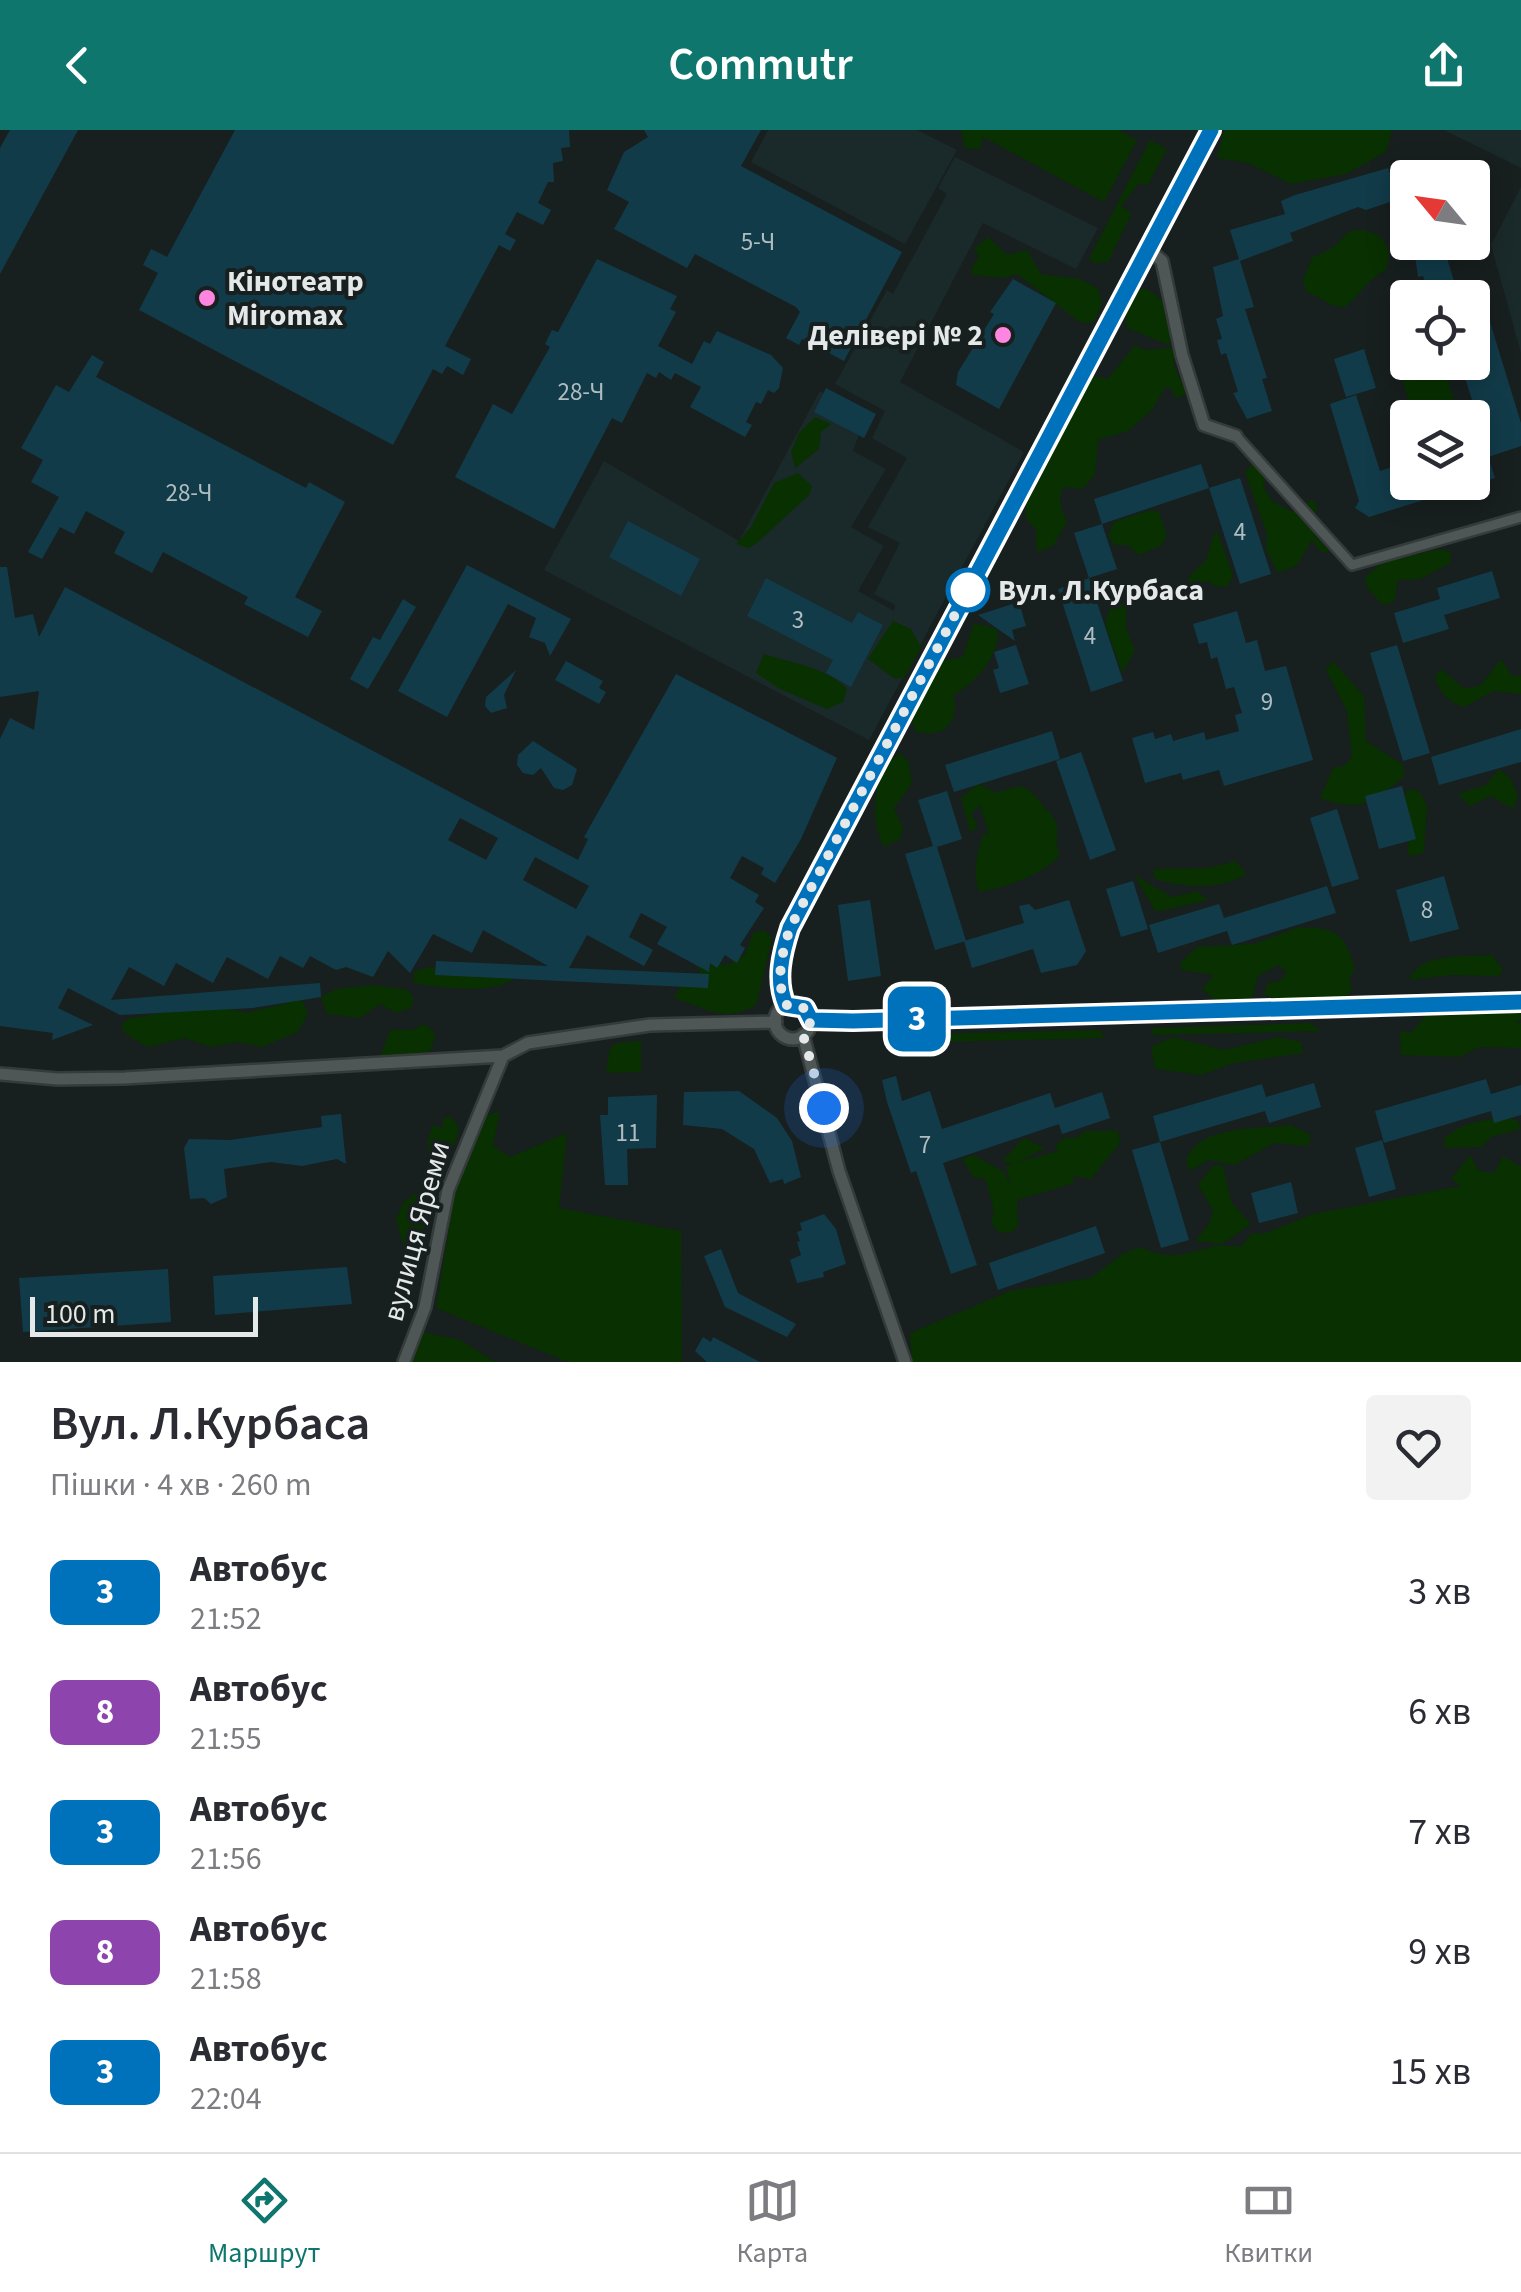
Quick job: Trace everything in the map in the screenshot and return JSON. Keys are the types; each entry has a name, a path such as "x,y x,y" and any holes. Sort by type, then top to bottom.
{"street":[{"path":"776,1022 786,1005 780,967 790,928 1211,130"},
{"path":"1148,249 1162,261 1182,355 1204,425 1236,436 1352,565 1521,517"},
{"path":"811,1020 1311,1011 1521,1002"},
{"path":"786,1005 799,1004 811,1020"},
{"path":"803,1035 811,1020"},
{"path":"0,1074 58,1080 125,1078 503,1056 528,1043 674,1023 776,1022"},
{"path":"776,1022 788,1038 803,1035"},
{"path":"803,1035 810,1045 839,1171 905,1362"},
{"name":"вулиця Яреми","path":"404,1362 425,1307 448,1190 503,1056"}],"shaded area":[{"path":"768,130 917,130 957,150 905,244 751,162"},
{"path":"1444,130 1521,130 1521,168"},
{"path":"955,157 1098,228 1076,269 983,223 900,382 1024,452 869,740 544,570 604,461 739,541 820,391 865,418 853,451 886,469 851,527 884,546 858,591 894,611 895,605 874,594 900,543 868,527 907,458 872,438 885,411 835,384 887,290 893,294 947,194 938,188"},
{"path":"1521,187 1521,353 1491,245"}],"green space":[{"path":"961,130 1119,130 1137,140 1104,202 983,137 980,149 965,148"},
{"path":"1224,130 1392,130 1386,152 1346,174 1291,184 1248,163 1217,158"},
{"path":"1150,140 1167,149 1147,186 1139,183 1121,206 1132,213 1108,262 1094,263 1089,259"},
{"path":"1350,231 1368,231 1381,238 1388,252 1386,270 1345,307 1334,306 1306,291 1303,280 1312,258 1332,248"},
{"path":"988,237 1007,255 1027,250 1041,274 1080,279 1098,289 1102,303 1094,322 1081,323 1017,274 1004,278 973,275 971,270 979,256 974,249"},
{"path":"1139,288 1162,301 1170,318 1169,345 1127,328 1125,307"},
{"path":"1135,345 1144,350 1175,348 1174,367 1187,392 1177,399 1170,387 1165,387 1153,409 1128,431 1098,440 1095,475 1082,489 1064,487 1060,500 1067,522 1053,546 1037,552 1036,529 1026,519 1026,504 1042,467 1085,383 1093,376 1108,379"},
{"path":"1403,380 1448,380 1454,400 1408,400"},
{"path":"815,417 831,424 821,432 819,449 795,468 791,452 799,433"},
{"path":"1255,461 1267,472 1263,487 1273,502 1293,512 1311,500 1317,504 1314,534 1330,552 1321,552 1312,540 1296,566 1278,573 1266,549 1267,534 1245,472"},
{"path":"798,473 812,486 809,495 757,543 748,548 736,544 751,527 774,483"},
{"path":"1151,510 1159,512 1167,536 1162,545 1139,555 1127,545 1114,545 1108,535 1114,522"},
{"path":"1217,531 1233,575 1228,586 1217,587 1207,581 1186,588 1207,557"},
{"path":"1440,549 1451,552 1450,563 1420,579 1398,580 1394,602 1383,605 1367,588 1365,577 1383,562"},
{"path":"1115,591 1126,594 1126,628 1135,650 1122,673 1105,624"},
{"path":"893,621 911,629 921,647 905,677 895,679 868,659"},
{"path":"974,623 997,629 991,658 969,684 953,695 954,714 947,727 933,733 915,731 912,718 941,661 963,657"},
{"path":"764,654 808,667 839,682 847,689 843,702 827,709 780,689 756,673"},
{"path":"1501,659 1513,677 1521,675 1521,694 1494,691 1464,707 1445,696 1435,677 1441,669 1465,689 1481,685"},
{"path":"1333,661 1364,696 1366,741 1402,764 1405,776 1384,793 1356,804 1320,798 1333,768 1344,766 1352,757 1347,711 1326,670"},
{"path":"899,753 908,760 912,783 894,808 903,829 900,839 884,847 876,823 878,784"},
{"path":"1499,769 1510,778 1518,796 1513,809 1491,796 1470,806 1458,794 1486,785"},
{"path":"979,784 996,793 1016,787 1030,791 1055,820 1060,854 1035,874 979,892 977,855 984,833 989,835 980,805 971,814 978,827 970,832 961,798"},
{"path":"1407,790 1418,790 1427,805 1424,852 1414,856 1407,854"},
{"path":"1235,861 1247,874 1214,885 1166,882 1155,879 1153,869 1209,868"},
{"path":"1134,875 1172,897 1197,891 1208,900 1156,912"},
{"path":"1299,927 1330,931 1347,946 1355,968 1349,979 1352,990 1344,998 1275,999 1264,994 1268,983 1280,981 1287,972 1278,965 1258,976 1252,998 1217,1002 1202,989 1214,975 1182,970 1180,963 1197,947 1254,944"},
{"path":"764,930 772,938 756,1005 724,1014 674,998 679,988 701,981 700,970 692,962 715,959 725,966 745,955 753,933"},
{"path":"1492,955 1503,970 1499,976 1450,975 1409,980 1414,971 1433,960"},
{"path":"429,967 515,977 483,988 436,987 413,982 414,972"},
{"path":"374,985 408,990 414,999 411,1008 396,1013 380,1004 360,1018 327,1014 321,997 336,989"},
{"path":"288,999 302,1000 308,1013 298,1032 262,1047 237,1042 210,1047 185,1038 148,1047 121,1027 127,1019 212,1004 246,1013 288,1003"},
{"path":"1472,1010 1521,1011 1521,1019 1516,1022 1521,1023 1521,1048 1480,1047 1459,1057 1401,1055 1400,1031 1411,1033 1426,1015"},
{"path":"1309,1023 1322,1031 1153,1035 1152,1028"},
{"path":"425,1024 436,1034 430,1051 411,1060 407,1054 385,1060 381,1054 390,1030 412,1030"},
{"path":"1099,1030 1105,1038 935,1042 934,1034"},
{"path":"1173,1037 1224,1050 1278,1037 1301,1042 1303,1053 1233,1063 1201,1075 1155,1069 1151,1047"},
{"path":"641,1041 641,1072 606,1073 610,1048 617,1043"},
{"path":"500,1111 493,1146 510,1157 567,1133 559,1208 681,1231 682,1362 568,1362 436,1308 459,1167 487,1115"},
{"path":"450,1116 459,1127 456,1140 446,1158 431,1171 428,1148 433,1125 443,1129 443,1119"},
{"path":"1504,1117 1517,1120 1521,1129 1491,1137 1481,1147 1445,1148 1444,1138 1458,1129"},
{"path":"1290,1125 1311,1135 1308,1146 1274,1143 1235,1165 1209,1160 1189,1171 1186,1160 1193,1148 1216,1134"},
{"path":"1085,1131 1118,1131 1120,1143 1091,1179 1073,1176 1074,1183 1017,1200 1018,1227 1009,1233 998,1232 991,1222 994,1211 985,1178 974,1178 962,1159 973,1155 1003,1171 1010,1185 1006,1166 1013,1163 1002,1161 1024,1138 1045,1148 1018,1162 1058,1151 1055,1146 1064,1138 1076,1138"},
{"path":"1470,1155 1479,1171 1494,1173 1503,1156 1521,1167 1521,1362 912,1362 910,1333 1010,1291 1091,1278 1122,1254 1140,1247 1175,1255 1213,1246 1242,1246 1252,1233 1263,1234 1313,1214 1461,1186 1451,1179"},
{"path":"1223,1165 1231,1202 1251,1224 1222,1244 1195,1241 1209,1224 1213,1210 1198,1185 1213,1166"},
{"path":"424,1187 433,1198 424,1222 425,1240 416,1251 405,1251 396,1219 404,1202"},
{"path":"423,1332 460,1340 496,1362 403,1362 405,1341"}],"building":[{"path":"10,130 78,130 0,274 0,148"},
{"path":"235,130 569,130 570,147 561,148 563,161 553,163 554,182 548,182 538,203 551,210 543,225 517,212 505,234 516,240 510,251 499,245 445,346 471,359 463,375 447,366 442,374 433,369 393,445 139,310 158,273 143,265 151,249 167,257"},
{"path":"644,130 761,130 741,166 902,252 844,361 802,339 799,345 786,338 800,312 796,307 695,254 687,268 614,229 629,202 607,190 624,152 648,137"},
{"path":"1388,168 1390,174 1390,202 1366,210 1358,207 1290,233 1293,241 1240,261 1254,307 1245,309 1267,378 1262,379 1272,411 1247,419 1233,393 1238,392 1226,353 1221,355 1217,340 1222,339 1216,319 1223,316 1213,267 1239,259 1230,230 1285,214 1281,201"},
{"path":"597,259 677,296 670,309 676,312 658,346 692,364 704,341 710,344 717,331 771,355 783,368 779,388 774,393 768,390 761,404 756,402 746,422 752,425 745,437 690,407 701,387 675,373 671,380 659,372 656,378 647,373 622,423 612,418 554,529 455,477 493,404 512,414 550,347 545,344 552,330 558,332"},
{"path":"1416,260 1448,260 1454,280 1424,280 1423,276 1418,277"},
{"path":"1013,279 1056,303 999,409 956,385 958,372 994,314 990,312"},
{"path":"1490,322 1521,423 1521,446 1490,456 1490,400 1472,400 1466,380 1490,380"},
{"path":"1364,349 1376,388 1346,397 1334,359"},
{"path":"92,355 104,362 96,377 306,488 309,482 345,502 295,597 322,611 308,637 244,604 248,597 163,552 152,573 114,553 125,532 86,511 74,534 60,527 42,559 28,552 59,497 31,482 43,460 21,448 56,385 69,392"},
{"path":"826,388 876,414 864,438 814,412"},
{"path":"1356,395 1380,471 1390,468 1390,500 1424,500 1369,517 1355,508 1359,501 1330,404"},
{"path":"1201,464 1209,488 1102,524 1094,499"},
{"path":"1240,478 1271,574 1240,584 1209,488"},
{"path":"628,521 700,559 681,596 609,557"},
{"path":"1102,524 1117,569 1089,578 1074,533"},
{"path":"467,565 571,619 550,656 545,643 529,637 536,618 508,604 447,717 398,691"},
{"path":"0,567 7,567 15,618 33,614 39,637 65,587 578,860 588,839 584,837 676,674 837,758 801,839 775,883 761,874 764,868 742,856 730,878 759,895 755,902 764,908 740,945 745,948 737,963 725,955 717,968 710,963 709,972 657,944 667,927 641,913 629,937 653,950 644,966 587,935 569,968 709,974 708,988 435,975 436,961 548,966 483,930 472,953 433,934 410,973 388,951 373,977 346,967 336,970 310,956 303,968 280,956 268,979 227,957 213,983 176,963 164,986 129,967 111,1000 320,983 321,997 253,1008 120,1015 68,988 58,1008 93,1025 52,1040 53,1033 0,1026 0,739 10,718 34,730 39,691 0,697","holes":["460,818 498,838 486,860 448,840","535,857 589,886 576,909 523,880"]},
{"path":"1492,571 1500,598 1444,615 1449,629 1403,643 1394,613 1440,599 1437,588"},
{"path":"766,578 852,623 858,612 883,625 851,687 826,673 833,660 747,616"},
{"path":"1089,578 1123,681 1091,692 1058,589"},
{"path":"403,599 416,607 368,689 350,679 373,637 380,640"},
{"path":"1019,602 1026,626 1012,630 1015,641 978,615"},
{"path":"1237,611 1246,643 1257,640 1265,671 1286,666 1313,760 1224,786 1219,770 1183,780 1181,773 1145,783 1132,738 1153,732 1155,739 1171,734 1173,741 1204,732 1206,740 1239,731 1235,715 1242,713 1234,687 1226,689 1217,657 1211,659 1207,642 1199,644 1193,624"},
{"path":"1016,645 1029,684 1000,693 993,670 999,668 994,652"},
{"path":"1397,645 1430,753 1403,761 1370,653"},
{"path":"566,661 603,681 599,688 606,692 599,704 555,680"},
{"path":"516,670 504,695 507,708 491,713 485,706 486,697"},
{"path":"1521,729 1521,762 1439,785 1431,757"},
{"path":"1052,731 1060,759 954,792 945,765"},
{"path":"533,741 577,769 572,785 563,790 554,788 541,768 533,775 523,773 517,765 518,755"},
{"path":"1081,752 1116,850 1090,860 1056,761"},
{"path":"1402,786 1416,839 1379,849 1365,796"},
{"path":"947,791 962,839 937,847 966,941 935,950 905,854 933,846 918,800"},
{"path":"1337,809 1359,879 1332,887 1310,818"},
{"path":"1444,876 1459,929 1410,942 1396,890"},
{"path":"1133,881 1148,929 1121,937 1106,889"},
{"path":"1327,886 1336,913 1232,945 1227,931 1158,953 1149,925 1219,904 1224,918"},
{"path":"870,900 881,976 848,981 838,905"},
{"path":"1069,900 1086,951 1077,965 1041,973 1033,949 972,968 964,941 1024,923 1019,906 1029,904 1035,910"},
{"path":"896,1076 902,1101 930,1091 942,1129 1050,1093 1055,1108 1102,1092 1110,1118 1062,1134 1059,1124 943,1163 977,1265 951,1274 916,1171 911,1173 887,1102 882,1080"},
{"path":"1486,1079 1491,1094 1521,1085 1521,1115 1494,1123 1491,1111 1384,1143 1375,1111"},
{"path":"1314,1083 1321,1107 1269,1123 1265,1111 1160,1142 1153,1116 1262,1084 1266,1097"},
{"path":"739,1091 777,1118 792,1141 801,1177 784,1184 783,1179 770,1183 754,1149 722,1129 683,1125 684,1092"},
{"path":"657,1095 656,1148 627,1149 628,1185 605,1185 600,1115 608,1115 608,1097"},
{"path":"341,1114 346,1164 337,1159 302,1166 271,1162 224,1169 227,1197 211,1204 204,1198 190,1199 184,1148 189,1139 230,1140 322,1127 321,1116"},
{"path":"1382,1140 1396,1189 1369,1197 1355,1148"},
{"path":"1160,1142 1189,1240 1161,1248 1132,1150"},
{"path":"1291,1182 1298,1213 1259,1223 1251,1193"},
{"path":"824,1214 836,1229 846,1264 823,1272 824,1277 797,1283 790,1260 801,1255 797,1242 797,1232 802,1230 800,1223"},
{"path":"1096,1226 1105,1253 998,1290 989,1263"},
{"path":"721,1249 738,1293 796,1324 787,1337 725,1307 704,1256"},
{"path":"347,1267 352,1304 215,1315 213,1276"},
{"path":"168,1269 171,1322 23,1332 19,1278"},
{"path":"703,1337 711,1342 713,1337 760,1362 707,1362 695,1351"}],"bus line":[{"name":"3","path":"1211,130 790,928 780,967 782,996 786,1005 799,1004 805,1008 811,1020 853,1021 1521,1002"}],"place":[{"name":"Кінотеатр Miromax","path":"207,298"},
{"name":"Делівері № 2","path":"1003,335"},
{"name":"Вул. Л.Курбаса","path":"968,590"}],"route":[{"path":"824,1108 810,1045 803,1035 810,1026 809,1013 799,1004 786,1005 782,996 780,967 784,948 790,928 968,590"}]}
